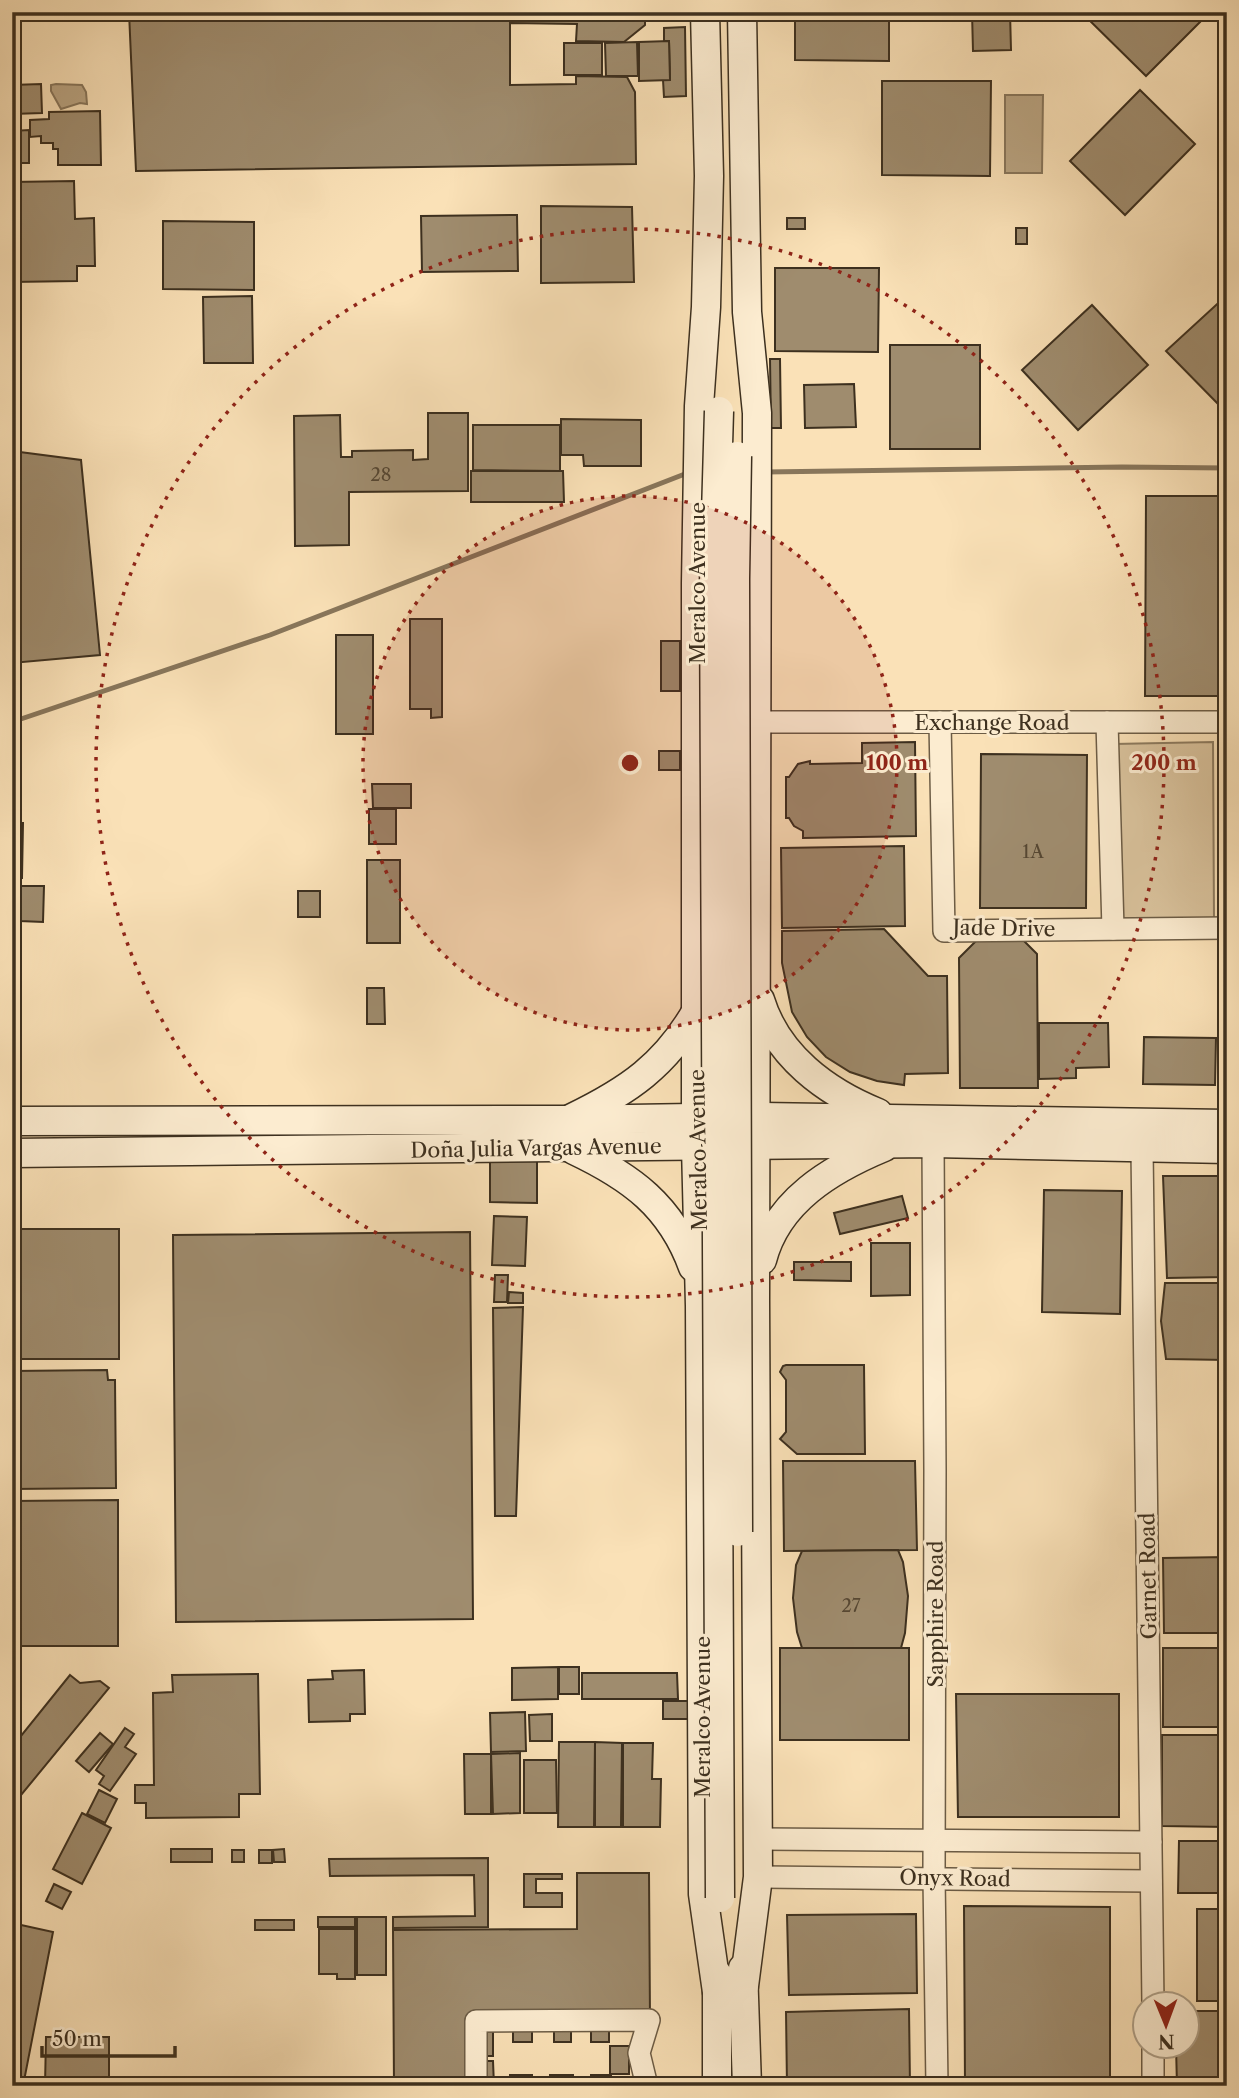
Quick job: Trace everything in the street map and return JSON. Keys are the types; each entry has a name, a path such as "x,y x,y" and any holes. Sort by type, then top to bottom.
{"main road":[{"name":"Meralco Avenue","path":"705,12 709,176 706,307 699,406 696,583 697,1004 708,1118 699,1264 703,1894 730,1989 747,2086"},
{"name":"Meralco Avenue","path":"739,1890 758,1839 755,1293 758,413 747,312 742,12"},
{"name":"Meralco Avenue","path":"706,307 728,411 735,579 739,1890 717,2086"},
{"name":"Meralco Avenue","path":"728,411 747,312"},
{"path":"696,916 710,929 720,934 732,935 744,931 757,917"},
{"path":"755,1293 769,1238 778,1221 794,1203 893,1132 805,1070 772,1027 757,992"},
{"path":"697,1004 672,1048 653,1069 567,1134 594,1160 649,1196 666,1214 684,1243 700,1298"},
{"name":"Doña Julia Vargas Avenue","path":"12,1153 567,1134 708,1118 756,1130 893,1132 1227,1124"},
{"name":"Doña Julia Vargas Avenue","path":"12,1121 567,1134 708,1146 756,1130"},
{"name":"Doña Julia Vargas Avenue","path":"893,1132 933,1143 1227,1149"},
{"path":"700,1298 710,1281 718,1274 727,1272 746,1278 755,1293"}],"street":[{"name":"Exchange Road","path":"757,722 1227,722"},
{"name":"Jade Drive","path":"940,722 944,931 1227,928"},
{"path":"1107,722 1113,929"},
{"name":"Sapphire Road","path":"933,1143 934,1877 937,2086"},
{"name":"Garnet Road","path":"1142,1149 1153,1990"},
{"name":"Onyx Road","path":"758,1839 1151,1842"},
{"name":"Onyx Road","path":"739,1890 934,1877 1151,1881"},
{"path":"476,2086 476,2021 649,2020 639,2053 647,2086"},
{"path":"1153,2060 1153,2086"}],"shaded area":[{"path":"51,85 82,85 87,104 80,103 61,109 51,91"},
{"path":"1005,95 1043,95 1042,173 1005,173"},
{"path":"1213,742 1214,920 1118,921 1114,744"}],"building":[{"path":"129,12 645,12 645,25 624,42 576,41 577,24 510,23 510,85 576,84 576,76 627,77 635,92 636,164 136,171"},
{"path":"795,12 889,12 889,61 795,60"},
{"path":"972,12 1010,12 1011,50 973,51"},
{"path":"1081,12 1207,12 1208,14 1146,76"},
{"path":"685,27 686,96 664,97 663,80 670,80 669,41 664,41 664,28"},
{"path":"669,41 670,80 639,81 639,42"},
{"path":"637,42 638,76 606,76 605,43"},
{"path":"564,43 602,43 602,75 564,75"},
{"path":"882,81 991,81 990,176 882,175"},
{"path":"41,84 42,113 12,114 12,85"},
{"path":"1140,90 1195,144 1125,215 1070,161"},
{"path":"100,111 101,165 58,165 58,149 53,149 53,143 41,143 41,136 30,137 30,120 49,119 49,112"},
{"path":"29,130 29,163 12,163 12,131"},
{"path":"74,181 75,219 94,218 95,266 77,266 77,281 12,282 12,182"},
{"path":"541,206 632,207 634,282 541,283"},
{"path":"517,215 518,271 422,272 421,216"},
{"path":"787,218 805,218 805,229 787,229"},
{"path":"163,221 254,222 254,290 163,289"},
{"path":"1016,228 1027,228 1027,244 1016,244"},
{"path":"775,268 879,268 878,352 775,351"},
{"path":"1227,295 1227,410 1166,351"},
{"path":"252,296 253,363 204,363 203,297"},
{"path":"1092,305 1148,365 1078,430 1022,370"},
{"path":"890,345 980,345 980,449 890,449"},
{"path":"770,359 780,359 781,428 771,428"},
{"path":"854,384 856,427 805,428 804,385"},
{"path":"428,413 468,413 468,491 349,492 349,545 295,546 294,416 340,415 341,457 352,457 352,451 413,450 413,460 428,459"},
{"path":"561,419 641,420 641,466 584,466 583,455 561,455"},
{"path":"473,425 560,425 560,471 473,470"},
{"path":"12,451 81,460 100,655 12,663"},
{"path":"471,471 563,471 564,502 471,502"},
{"path":"1146,496 1227,496 1227,696 1145,696"},
{"path":"410,619 442,619 442,717 431,718 431,709 410,709"},
{"path":"336,635 373,635 373,734 336,734"},
{"path":"661,641 680,641 680,691 661,691"},
{"path":"915,742 916,836 803,838 803,831 786,818 786,777 789,777 798,764 810,761 810,764 862,763 862,743"},
{"path":"659,751 680,751 680,770 659,770"},
{"path":"981,754 1087,755 1086,908 980,908"},
{"path":"372,784 411,784 411,808 373,808"},
{"path":"369,809 396,809 396,844 369,844"},
{"path":"12,823 23,823 22,878 12,878"},
{"path":"904,846 905,926 782,928 781,848"},
{"path":"367,860 400,860 400,943 367,943"},
{"path":"21,886 44,886 43,922 20,921"},
{"path":"298,891 320,891 320,917 298,917"},
{"path":"884,929 928,976 947,976 948,1073 905,1074 904,1085 877,1081 850,1072 826,1057 807,1037 792,1012 782,963 782,931"},
{"path":"1022,939 1037,954 1038,1088 960,1088 959,958 976,941"},
{"path":"1219,958 1227,958 1227,1094 1222,1094"},
{"path":"367,988 384,988 385,1024 367,1024"},
{"path":"1039,1023 1108,1023 1109,1067 1076,1068 1076,1078 1039,1079"},
{"path":"1144,1037 1216,1038 1215,1085 1143,1084"},
{"path":"490,1157 537,1157 537,1203 490,1202"},
{"path":"12,1175 20,1175 21,1224 12,1224"},
{"path":"1163,1176 1224,1176 1226,1277 1167,1278"},
{"path":"1044,1190 1122,1191 1120,1314 1042,1312"},
{"path":"902,1196 908,1218 840,1234 834,1213"},
{"path":"494,1216 527,1217 525,1266 492,1265"},
{"path":"12,1229 119,1229 119,1359 12,1359"},
{"path":"470,1232 473,1619 176,1622 173,1235"},
{"path":"871,1243 910,1243 910,1295 871,1296"},
{"path":"794,1262 851,1262 851,1281 794,1280"},
{"path":"495,1275 508,1275 507,1302 494,1302"},
{"path":"1165,1283 1227,1283 1227,1360 1166,1359 1161,1321"},
{"path":"509,1292 523,1293 523,1303 508,1303"},
{"path":"523,1307 516,1516 495,1516 493,1308"},
{"path":"786,1365 864,1365 865,1454 797,1454 780,1439 786,1432 786,1380 780,1372"},
{"path":"107,1370 108,1380 115,1380 116,1488 12,1489 12,1371"},
{"path":"783,1461 915,1461 917,1550 784,1551"},
{"path":"118,1500 118,1646 12,1646 12,1501"},
{"path":"898,1550 903,1562 908,1596 901,1648 802,1648 793,1598 796,1565 802,1551"},
{"path":"1227,1557 1227,1633 1164,1633 1163,1558"},
{"path":"780,1648 909,1648 909,1740 780,1740"},
{"path":"1163,1648 1227,1648 1227,1727 1163,1727"},
{"path":"558,1667 558,1699 512,1700 512,1668"},
{"path":"559,1667 579,1667 579,1694 559,1694"},
{"path":"364,1670 365,1714 350,1714 350,1721 309,1722 308,1680 333,1679 332,1671"},
{"path":"582,1673 677,1673 678,1699 582,1699"},
{"path":"258,1674 260,1794 239,1794 239,1817 146,1818 146,1803 135,1803 135,1785 154,1785 153,1693 173,1692 172,1675"},
{"path":"70,1675 80,1683 100,1681 109,1688 12,1806 12,1747"},
{"path":"956,1694 1119,1694 1119,1817 958,1817"},
{"path":"663,1701 689,1701 689,1719 663,1719"},
{"path":"525,1712 526,1751 491,1752 490,1713"},
{"path":"552,1714 552,1741 530,1741 529,1715"},
{"path":"125,1728 134,1734 125,1747 136,1754 110,1791 99,1784 104,1776 96,1770"},
{"path":"100,1733 113,1744 89,1772 76,1761"},
{"path":"1162,1735 1227,1735 1227,1827 1162,1826"},
{"path":"559,1742 595,1742 594,1827 558,1827"},
{"path":"595,1742 622,1743 621,1827 595,1827"},
{"path":"623,1743 653,1743 652,1779 661,1779 660,1827 623,1827"},
{"path":"520,1753 520,1813 493,1814 491,1754"},
{"path":"464,1754 491,1754 491,1814 465,1814"},
{"path":"524,1760 556,1760 557,1813 524,1813"},
{"path":"99,1790 117,1799 105,1823 87,1814"},
{"path":"82,1813 111,1828 82,1884 53,1869"},
{"path":"1179,1841 1227,1841 1227,1893 1178,1893"},
{"path":"171,1849 212,1849 212,1862 171,1862"},
{"path":"284,1849 285,1862 274,1862 273,1850"},
{"path":"232,1850 244,1850 244,1862 232,1862"},
{"path":"259,1850 272,1850 272,1863 259,1863"},
{"path":"488,1858 488,1927 393,1928 393,1917 475,1916 474,1875 330,1876 329,1859"},
{"path":"577,1873 649,1873 650,2019 475,2020 476,2086 394,2086 393,1930 577,1929"},
{"path":"524,1874 562,1874 562,1879 536,1879 536,1893 562,1893 562,1907 524,1907"},
{"path":"54,1884 71,1892 62,1909 46,1901"},
{"path":"964,1906 1110,1907 1110,2086 965,2086"},
{"path":"1197,1909 1227,1909 1227,2001 1200,2001 1200,1990 1197,1990"},
{"path":"916,1914 917,1993 789,1995 787,1915"},
{"path":"318,1917 355,1917 355,1927 318,1927"},
{"path":"357,1917 386,1917 386,1975 357,1975"},
{"path":"255,1920 294,1920 294,1930 255,1930"},
{"path":"12,1923 53,1932 23,2086 12,2086"},
{"path":"319,1929 355,1929 355,1979 337,1979 337,1974 319,1974"},
{"path":"909,2009 910,2086 787,2086 786,2012"},
{"path":"1200,2011 1227,2011 1227,2086 1177,2086 1176,2060 1200,2060"},
{"path":"493,2026 493,2056 477,2056 476,2027"},
{"path":"513,2027 532,2027 532,2042 513,2042"},
{"path":"554,2027 571,2027 571,2042 554,2042"},
{"path":"591,2027 609,2027 609,2042 591,2042"},
{"path":"46,2037 109,2037 109,2086 45,2086"},
{"path":"610,2046 629,2046 629,2074 610,2074"},
{"path":"477,2061 493,2061 494,2086 477,2086"},
{"path":"510,2075 532,2075 532,2086 510,2086"},
{"path":"550,2075 573,2075 573,2086 550,2086"},
{"path":"591,2075 611,2075 611,2086 591,2086"}],"waterway":[{"path":"765,472 1227,468"},
{"path":"12,722 270,635 690,472"}]}
